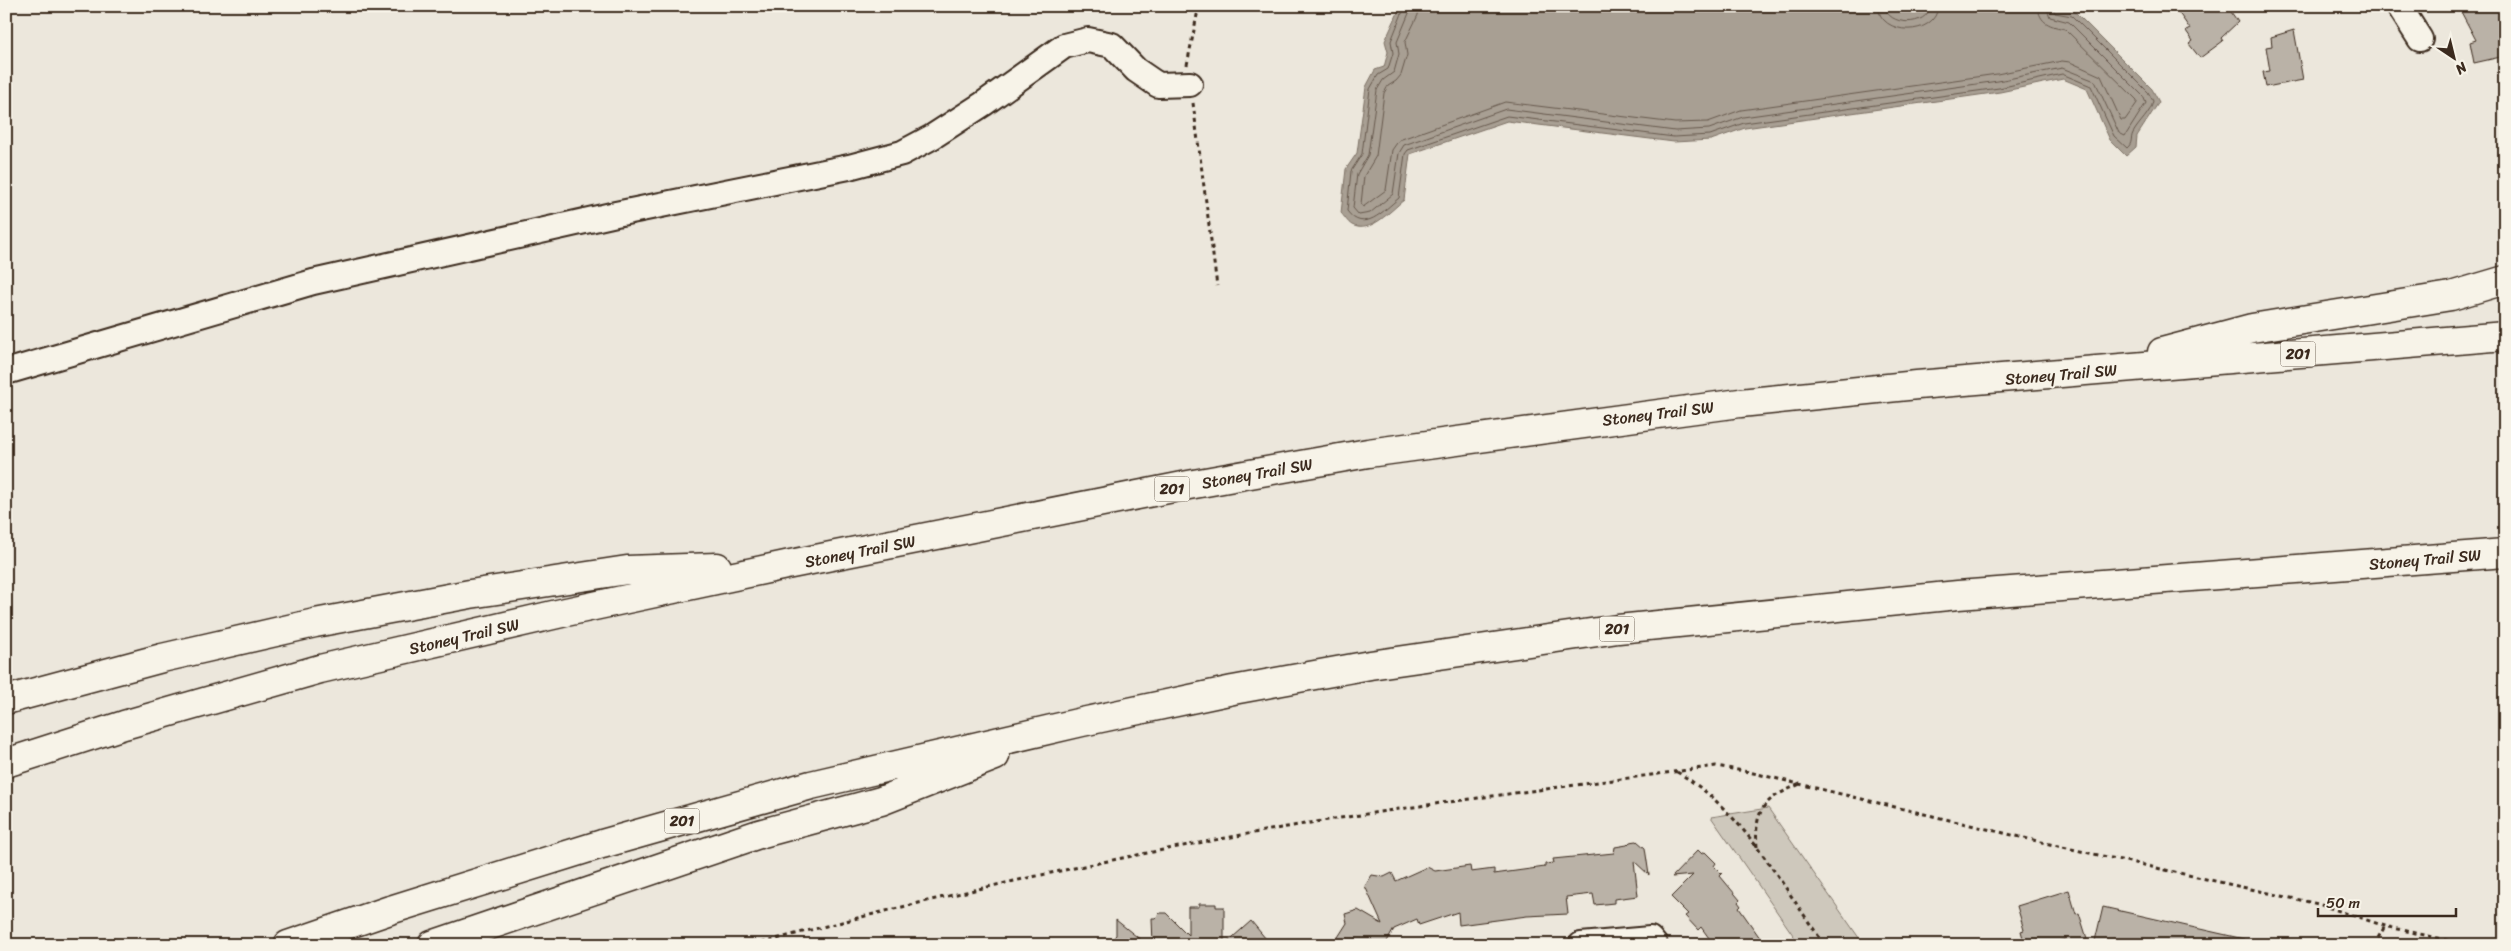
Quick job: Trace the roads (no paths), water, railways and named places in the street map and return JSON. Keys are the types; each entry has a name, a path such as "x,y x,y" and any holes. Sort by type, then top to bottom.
{"highway":[{"path":"2090,372 2252,328 2451,296 2505,280"},
{"name":"Stoney Trail SW","path":"6,763 124,725 320,669 566,612 786,565 1182,486 1387,450 1740,403 2505,336"},
{"name":"Stoney Trail SW","path":"288,945 390,910 602,844 801,787 1082,722 1233,690 1370,665 1618,628 1958,595 2505,553"},
{"path":"6,700 172,656 315,623 470,594 627,570 786,565"},
{"path":"432,945 759,834 881,801 1082,722"},
{"path":"439,945 472,930"}],"street":[{"path":"2399,6 2420,39"},
{"path":"6,372 313,282 616,214 849,167 902,153 932,137 983,104 1064,46 1088,40 1112,45 1136,70 1158,85 1190,84"},
{"path":"1581,945 1650,939 1655,945"}],"water":[{"path":"1401,6 1873,6 1908,10 1942,6 2037,6 2074,11 2152,89 2159,102 2137,136 2136,147 2126,156 2110,140 2087,89 2063,79 2000,92 1745,128 1711,140 1674,142 1507,121 1410,154 1404,200 1380,220 1366,227 1359,227 1351,224 1341,213 1346,169 1357,153 1366,87 1375,70 1384,67 1388,52 1385,41"}]}
